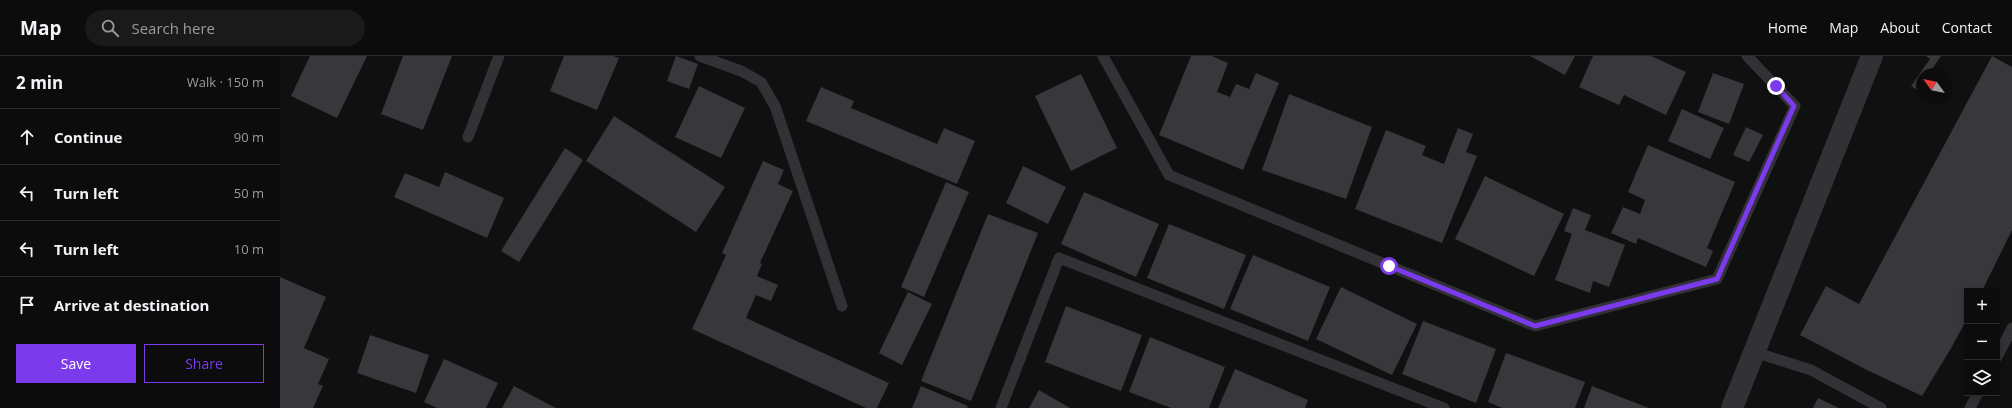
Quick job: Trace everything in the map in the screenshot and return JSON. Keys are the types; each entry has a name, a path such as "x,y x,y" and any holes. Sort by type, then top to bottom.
{"street":[{"path":"1732,408 1872,56"}],"lane":[{"path":"468,137 498,56"},
{"path":"700,56 741,71 761,82 775,106 842,306"},
{"path":"1103,56 1169,175 1535,326 1717,279 1794,106 1747,56"},
{"path":"1001,408 1059,258 1444,408"},
{"path":"2000,351 2012,328"},
{"path":"1754,352 1811,370 1881,408"},
{"path":"1970,408 1976,396"}],"building":[{"path":"310,56 367,56 337,118 291,96"},
{"path":"403,56 452,56 423,130 381,114"},
{"path":"564,56 613,56 619,58 597,110 550,91"},
{"path":"676,56 698,64 689,89 667,81"},
{"path":"1191,56 1212,56 1228,63 1217,92 1230,97 1236,84 1249,89 1256,73 1279,83 1243,170 1159,135"},
{"path":"1530,56 1575,56 1565,75"},
{"path":"1593,56 1651,56 1686,72 1666,115 1624,95 1619,105 1579,87"},
{"path":"1926,56 1941,56 1933,68 1924,68 1930,59"},
{"path":"1992,56 2012,67 2012,230 1983,288 1964,288 1964,324 1922,396 1865,369 1800,335 1826,286 1859,304"},
{"path":"1713,73 1744,84 1729,124 1698,112"},
{"path":"1081,74 1117,148 1071,171 1035,96"},
{"path":"1916,79 1916,89 1911,86"},
{"path":"699,86 745,108 721,158 675,137"},
{"path":"821,87 854,101 851,108 937,144 944,128 975,141 957,184 806,121"},
{"path":"1289,94 1372,127 1346,199 1262,170"},
{"path":"1682,109 1724,128 1710,159 1668,141"},
{"path":"614,116 725,187 696,232 586,161"},
{"path":"1746,127 1763,135 1749,162 1733,155"},
{"path":"1458,128 1473,134 1466,152 1477,156 1442,243 1355,209 1386,130 1426,146 1422,155 1444,164"},
{"path":"1648,145 1735,182 1707,248 1713,251 1706,267 1638,238 1636,244 1611,233 1623,207 1640,214 1645,200 1628,192"},
{"path":"565,148 583,160 519,262 501,251"},
{"path":"763,161 784,170 778,184 793,191 760,263 762,264 757,276 778,285 771,301 756,295 746,318 889,383 877,408 866,408 692,329 726,255 722,253"},
{"path":"1023,166 1066,187 1048,224 1006,203"},
{"path":"445,172 504,198 487,238 394,197 405,173 439,187"},
{"path":"1485,176 1564,214 1534,276 1455,239"},
{"path":"946,182 969,192 924,297 901,287"},
{"path":"1084,192 1159,224 1136,277 1061,244"},
{"path":"1573,208 1591,215 1585,230 1625,245 1609,287 1593,281 1590,293 1555,280 1572,234 1564,231"},
{"path":"988,214 1038,233 971,401 921,381"},
{"path":"1169,224 1246,255 1224,309 1147,278"},
{"path":"1253,255 1330,287 1308,341 1230,309"},
{"path":"280,277 326,297 304,348 329,359 318,384 323,386 313,408 280,408"},
{"path":"1341,287 1417,324 1392,375 1316,339"},
{"path":"908,292 932,304 902,365 879,353"},
{"path":"1066,306 1142,335 1121,391 1045,362"},
{"path":"1423,321 1496,349 1476,403 1402,374"},
{"path":"370,335 429,355 416,393 357,373"},
{"path":"1150,337 1225,367 1209,408 1171,408 1129,392"},
{"path":"1506,353 1585,382 1575,408 1502,408 1488,402"},
{"path":"444,359 498,383 486,408 437,408 424,402"},
{"path":"1235,369 1308,400 1305,408 1218,408"},
{"path":"514,386 556,408 502,408"},
{"path":"921,386 968,406 967,408 912,408"},
{"path":"1592,386 1649,408 1584,408"},
{"path":"1039,390 1070,408 1029,408"},
{"path":"1818,398 1839,408 1813,408"}],"route":[{"path":"1389,266 1535,326 1717,279 1794,106 1776,86"}]}
